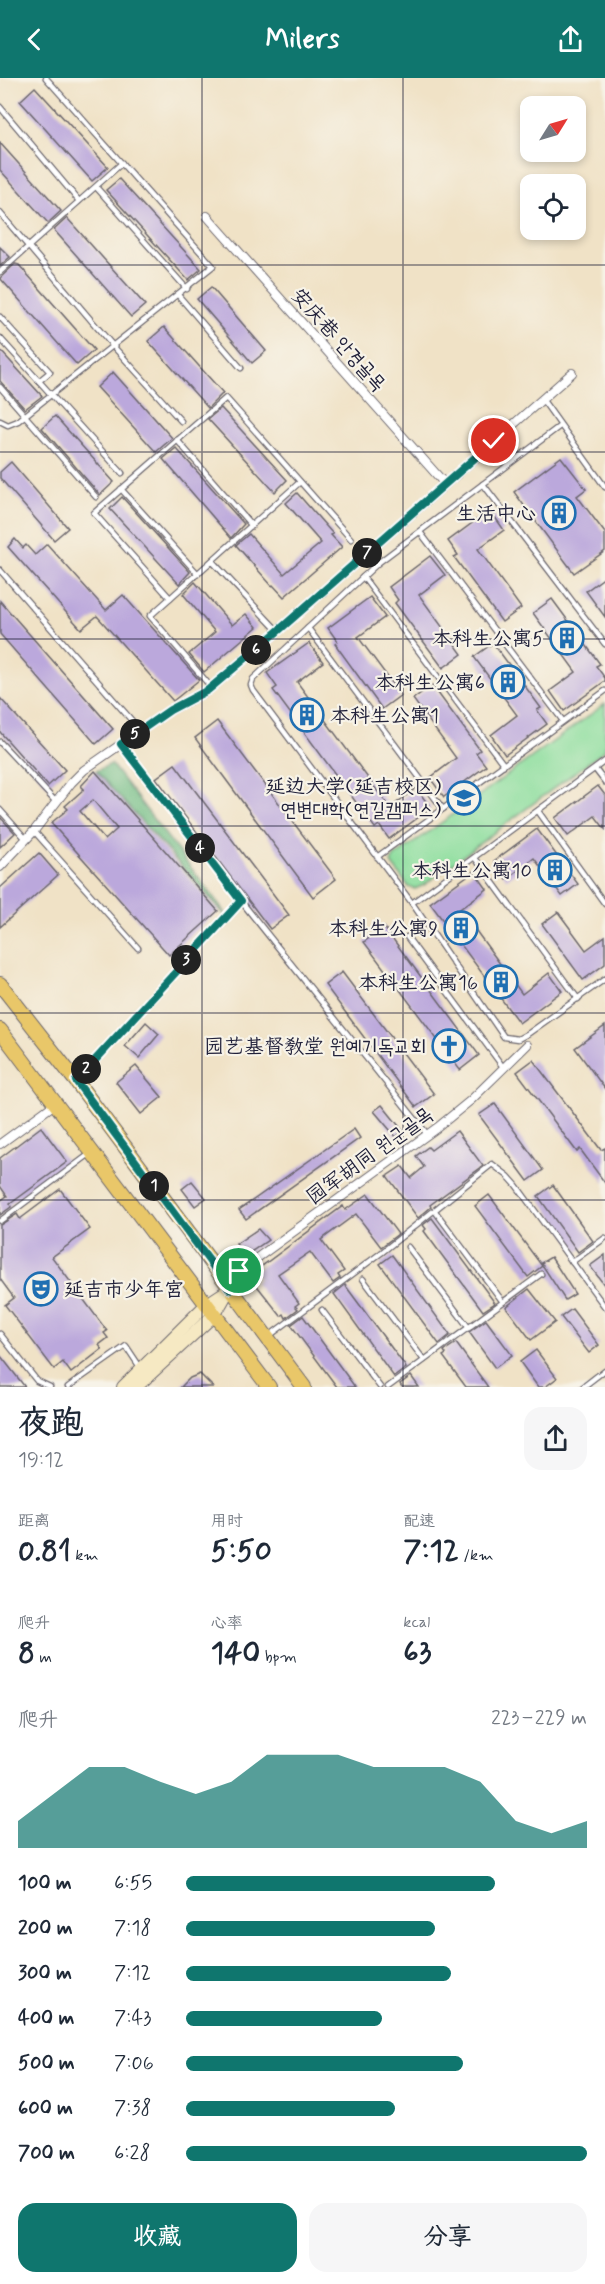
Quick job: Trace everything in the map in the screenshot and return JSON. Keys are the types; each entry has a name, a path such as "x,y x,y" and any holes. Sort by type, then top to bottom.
{"main road":[{"path":"0,984 76,1081 304,1387"},
{"path":"0,1030 269,1387"}],"street":[{"name":"安庆巷 안경골목","path":"207,216 446,484"},
{"path":"0,867 27,840 84,770 170,710 198,697 211,687 572,373"},
{"name":"园军胡同 원군골목","path":"230,1289 239,1271 471,1100 527,1045"},
{"path":"0,1144 56,1103"},
{"path":"136,1387 230,1289"},
{"path":"123,1387 211,1309"}],"lane":[{"path":"0,421 8,425 13,424 26,415 213,266 46,78"},
{"path":"0,107 79,201"},
{"path":"0,272 122,164"},
{"path":"96,187 187,289"},
{"path":"0,213 113,346 181,421"},
{"path":"178,295 241,368"},
{"path":"0,317 50,372 39,381"},
{"path":"0,338 122,473"},
{"path":"0,387 96,497"},
{"path":"170,598 94,513 226,398 351,539"},
{"path":"542,399 605,487"},
{"path":"560,426 378,563 253,679 251,685 411,903 504,1037 519,1039 605,979"},
{"path":"177,440 252,526"},
{"path":"211,687 150,616 300,482"},
{"path":"483,484 605,644"},
{"path":"121,489 198,574"},
{"path":"420,532 563,722"},
{"path":"212,561 278,631"},
{"path":"1,573 141,731"},
{"path":"363,578 504,765"},
{"path":"308,628 443,809"},
{"path":"377,857 605,691"},
{"path":"0,742 56,802"},
{"path":"121,744 241,901 427,1134"},
{"path":"411,903 605,761"},
{"path":"595,769 605,782"},
{"path":"0,810 27,840"},
{"path":"538,811 605,904"},
{"path":"34,831 138,948"},
{"path":"475,858 578,999"},
{"path":"76,1081 241,901"},
{"path":"407,937 503,1067"},
{"path":"0,1221 94,1152"},
{"path":"266,1338 435,1211 492,1164 508,1176 605,1307"},
{"path":"435,1211 503,1302"},
{"path":"572,1262 605,1238"},
{"path":"408,1247 469,1328"},
{"path":"388,1387 541,1274"},
{"path":"363,1279 424,1360"},
{"path":"322,1310 380,1387"},
{"path":"0,1334 37,1381 50,1387"},
{"path":"68,1387 126,1346 142,1369"},
{"path":"583,1387 605,1370"}],"green space":[{"path":"605,704 605,750 424,885 415,889 409,887 391,863 394,857"},
{"path":"111,764 225,912 225,915 96,771"}],"building":[{"path":"35,87 108,167 92,181 20,101"},
{"path":"0,143 61,211 48,223 0,170"},
{"path":"119,179 201,269 188,280 106,190"},
{"path":"67,218 145,305 131,317 54,230"},
{"path":"0,247 10,257 0,266"},
{"path":"15,264 19,265 94,350 77,365 0,278"},
{"path":"211,287 266,351 252,363 197,299"},
{"path":"164,327 223,393 208,408 148,341"},
{"path":"0,350 42,396 25,409 0,381"},
{"path":"113,372 172,438 156,452 97,387"},
{"path":"221,408 287,480 275,492 208,419"},
{"path":"55,416 114,482 100,495 42,428"},
{"path":"176,448 244,524 231,538 163,459"},
{"name":"生活中心","path":"561,457 586,489 577,496 605,533 605,551 574,573 514,492"},
{"path":"11,462 68,528 54,540 0,478 0,472"},
{"path":"297,493 342,547 284,597 236,545 249,534 284,574 321,543 286,503"},
{"path":"122,497 190,572 179,584 110,509"},
{"path":"490,510 504,530 478,549 521,608 502,622 454,557 458,555 448,541"},
{"path":"15,539 23,548 26,545 35,555 47,544 106,610 123,595 199,680 173,701 97,616 81,629 8,547"},
{"path":"430,556 445,575 419,595 462,654 443,668 395,603 398,600 389,587"},
{"path":"605,577 605,617 586,591"},
{"path":"195,582 232,625 246,614 257,627 204,672 189,654 215,632 183,594"},
{"path":"370,597 385,617 358,637 401,695 382,709 335,644 338,642 328,628"},
{"name":"本科生公寓5","path":"552,599 600,664 596,666 605,678 605,681 564,711 550,691 576,672 533,613"},
{"path":"0,601 113,729 96,744 0,634"},
{"path":"309,643 323,662 297,682 390,808 416,788 431,808 389,839 379,825 375,828 273,690 277,687 267,673"},
{"name":"本科生公寓6","path":"493,643 541,708 537,710 547,724 505,755 491,735 517,715 474,657"},
{"path":"432,685 480,750 476,753 486,766 444,797 430,778 456,758 413,699"},
{"path":"0,698 65,770 48,786 0,732"},
{"path":"217,721 336,879 313,897 195,738"},
{"path":"175,764 289,915 270,929 156,778"},
{"path":"95,771 218,911 169,955 51,823 68,809 65,806 84,789 81,786","holes":["93,800 117,829 105,840 80,811"]},
{"path":"598,786 605,795 605,829 595,816 568,836 555,818"},
{"path":"0,817 15,833 0,847"},
{"name":"本科生公寓10","path":"537,829 578,884 562,896 534,858 507,879 494,861"},
{"path":"39,853 58,875 0,927 0,888"},
{"path":"474,871 487,889 460,909 522,994 549,973 562,991 519,1023 430,903"},
{"path":"558,912 586,950 605,936 605,964 583,980 542,924"},
{"path":"384,927 479,1055 460,1070 364,942"},
{"path":"342,972 434,1094 416,1107 325,985"},
{"path":"146,1022 159,1034 139,1058 125,1046"},
{"path":"605,1026 605,1089 575,1048"},
{"path":"533,1060 601,1150 605,1148 605,1183 580,1149 577,1152 517,1072"},
{"path":"136,1066 162,1097 141,1114 116,1082"},
{"path":"495,1104 543,1170 528,1181 479,1115"},
{"path":"382,1105 403,1131 396,1137 374,1111"},
{"path":"41,1127 67,1162 10,1204 11,1207 0,1215 0,1201 7,1196 0,1186 0,1158"},
{"path":"354,1129 360,1138 246,1219 239,1210"},
{"path":"457,1131 483,1166 430,1205 431,1207 418,1218 387,1176 402,1166 411,1178 424,1167 416,1156 428,1147 431,1150"},
{"path":"192,1181 206,1198 195,1206 182,1189"},
{"path":"553,1185 593,1241 578,1252 538,1196"},
{"name":"延吉市少年宫","path":"60,1189 90,1229 52,1257 107,1331 104,1333 108,1338 99,1345 102,1349 71,1373 63,1362 54,1369 5,1305 14,1298 0,1279 0,1225 17,1214 20,1219"},
{"path":"368,1194 398,1234 381,1247 356,1214 321,1240 344,1271 338,1275 340,1278 333,1283 310,1252 278,1274 299,1303 295,1306 298,1309 286,1318 284,1314 281,1316 254,1282 259,1279 254,1272 343,1206 345,1210"},
{"path":"489,1195 542,1266 528,1277 475,1206"},
{"path":"432,1218 495,1303 483,1311 424,1231 426,1229 423,1225"},
{"path":"258,1229 268,1240 245,1256 236,1244"},
{"path":"392,1255 450,1335 439,1344 380,1264"},
{"path":"605,1255 605,1286 590,1266"},
{"path":"551,1257 575,1294 565,1300 541,1263"},
{"path":"345,1285 405,1366 406,1368 394,1377 334,1294"},
{"path":"529,1289 555,1322 531,1340 506,1307"},
{"path":"572,1309 599,1345 589,1353 561,1317"},
{"path":"303,1316 355,1387 337,1387 291,1325"},
{"path":"486,1320 512,1355 495,1368 469,1332"},
{"path":"456,1343 488,1387 466,1387 443,1356 446,1354 444,1351"},
{"path":"536,1350 557,1378 545,1387 538,1387 520,1362"},
{"path":"0,1355 25,1387 0,1387"},
{"path":"200,1374 213,1387 181,1387 190,1378"},
{"path":"411,1376 419,1387 402,1387 400,1384"}],"place":[{"name":"生活中心","path":"559,513"},
{"name":"本科生公寓5","path":"567,638"},
{"name":"本科生公寓6","path":"508,682"},
{"name":"本科生公寓1","path":"307,715"},
{"name":"延边大学(延吉校区) 연변대학(연길캠퍼스)","path":"464,798"},
{"name":"本科生公寓10","path":"555,870"},
{"name":"本科生公寓9","path":"461,928"},
{"name":"本科生公寓16","path":"501,982"},
{"name":"园艺基督教堂 원예기독교회","path":"449,1046"},
{"name":"延吉市少年宫","path":"41,1289"}],"route":[{"path":"239,1271 230,1289 76,1081 241,901 121,744 170,710 208,690 494,441"}]}
